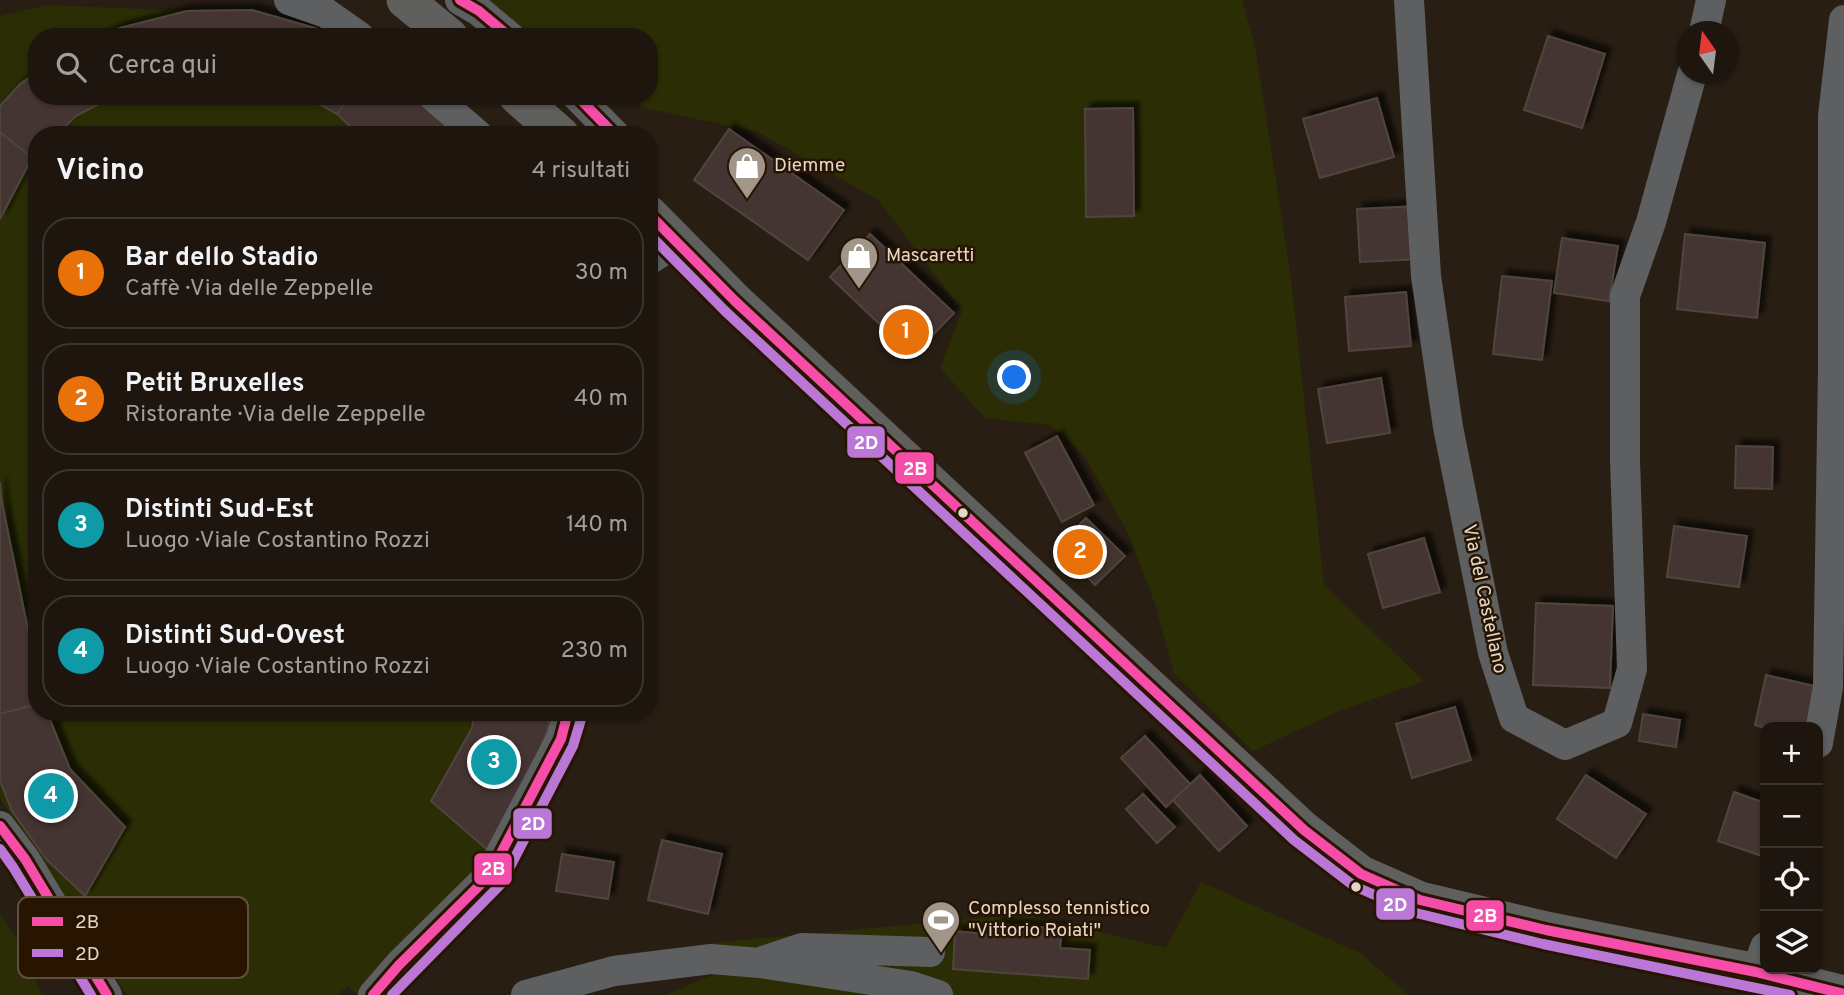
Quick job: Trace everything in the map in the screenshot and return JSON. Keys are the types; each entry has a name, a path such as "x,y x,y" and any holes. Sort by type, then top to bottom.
{"main road":[{"path":"405,0 439,28"},
{"path":"527,105 551,126"},
{"path":"663,251 735,301 1284,812 1361,874 1420,901 1546,930 1760,960"},
{"path":"1795,974 1844,994"}],"street":[{"path":"289,0 326,13 347,28"},
{"path":"460,0 499,28"},
{"name":"Via del Castellano","path":"1409,0 1426,276 1448,427 1493,653 1514,718 1565,745 1617,723 1632,668 1625,460 1625,296 1651,222 1689,84"},
{"path":"1706,21 1711,0"},
{"path":"1822,722 1828,687 1833,368 1833,116 1844,20"},
{"path":"443,105 468,126"},
{"path":"586,105 606,126"},
{"path":"373,995 399,965 489,876 561,739 566,721"},
{"path":"0,825 48,897"},
{"path":"760,962 802,948 930,952"},
{"path":"526,995 614,971 712,959 760,962 911,986 938,995"},
{"path":"97,978 107,995"}],"green space":[{"path":"480,0 1242,0 1255,46 1291,278 1324,585 1424,681 1339,711 1253,751 1174,673 1155,604 1129,535 1084,455 1050,425 985,418 940,368 962,311 878,200 758,132 640,105 658,105 658,28 522,28"},
{"path":"47,5 187,11 282,28 28,28 28,105 429,105 445,126 28,126 28,721 576,721 570,743 389,995 358,995 347,986 338,995 127,995 116,978 248,978 248,897 64,897 0,798 0,16"},
{"name":"Complesso tennistico \"Vittorio Roiati\"","path":"1201,882 1360,953 1409,995 665,995 713,975 710,943 1025,914 1166,948"},
{"path":"0,914 18,941 18,978 35,978 42,995 0,995"}],"building":[{"path":"252,10 315,28 120,28 187,11"},
{"path":"1548,36 1605,54 1582,128 1524,110"},
{"path":"28,78 28,105 97,105 76,116 65,126 28,126 28,155 0,132 0,106"},
{"path":"1377,98 1394,157 1320,178 1303,119"},
{"path":"321,105 344,105 337,114"},
{"path":"344,105 429,105 445,126 350,126 337,114"},
{"path":"1133,108 1134,216 1086,217 1085,109"},
{"path":"729,129 844,210 808,260 694,180"},
{"path":"0,132 28,155 28,166 0,219"},
{"path":"1418,206 1421,259 1360,262 1357,209"},
{"path":"870,234 954,313 913,356 830,277"},
{"path":"1685,234 1765,243 1757,318 1677,309"},
{"path":"1562,238 1618,246 1609,301 1554,293"},
{"path":"1502,276 1552,281 1542,360 1493,354"},
{"path":"1406,292 1411,346 1349,351 1345,297"},
{"path":"1381,378 1390,433 1327,443 1318,389"},
{"path":"1057,436 1094,505 1062,522 1025,453"},
{"path":"1736,446 1773,447 1772,489 1735,488"},
{"path":"0,482 28,629 28,706 0,714"},
{"path":"1086,518 1125,556 1095,585 1057,546"},
{"path":"1674,526 1747,536 1739,587 1667,577"},
{"path":"1424,538 1440,592 1383,608 1368,554"},
{"path":"1536,603 1613,606 1610,688 1533,685"},
{"path":"1766,675 1823,688 1815,722 1760,722 1760,726 1755,725"},
{"path":"28,706 28,721 51,721 70,769 125,827 85,896 46,859 12,811 0,781 0,714"},
{"path":"1455,707 1471,760 1412,778 1396,724"},
{"path":"1643,714 1680,720 1676,747 1639,741"},
{"path":"473,721 549,721 522,793 490,852 431,801 472,728"},
{"path":"1145,736 1190,784 1166,807 1121,758"},
{"path":"1200,775 1247,826 1219,851 1173,800"},
{"path":"1586,775 1646,814 1616,858 1557,819"},
{"path":"1734,792 1760,801 1760,855 1718,841"},
{"path":"1143,794 1175,827 1157,843 1126,809"},
{"path":"662,840 722,854 708,914 648,900"},
{"path":"562,854 614,862 608,899 556,891"},
{"path":"996,924 1062,929 1060,948 1090,950 1088,979 953,969 955,931 995,935"}],"transit line":[{"name":"2B","path":"460,0 499,28"},
{"name":"2B","path":"586,105 606,126"},
{"name":"2B","path":"658,223 735,301 1304,830 1361,874 1420,900 1546,930 1756,972 1844,994"},
{"name":"2D","path":"658,243 725,311 1294,840 1354,886 1416,913 1543,944 1790,995"},
{"name":"2B","path":"373,995 399,965 489,876 561,739 566,721"},
{"name":"2D","path":"392,995 501,884 573,746 580,721"},
{"name":"2B","path":"0,826 25,859 48,897"},
{"name":"2D","path":"0,849 31,897"},
{"name":"2D","path":"81,978 91,995"},
{"name":"2B","path":"97,978 107,995"}],"place":[{"name":"Diemme","path":"747,200"},
{"name":"Mascaretti","path":"859,290"},
{"name":"Bar dello Stadio","path":"906,332"},
{"name":"Petit Bruxelles","path":"1080,552"},
{"name":"Distinti Sud-Est","path":"494,762"},
{"name":"Distinti Sud-Ovest","path":"51,796"},
{"name":"Complesso tennistico \"Vittorio Roiati\"","path":"941,954"}]}
